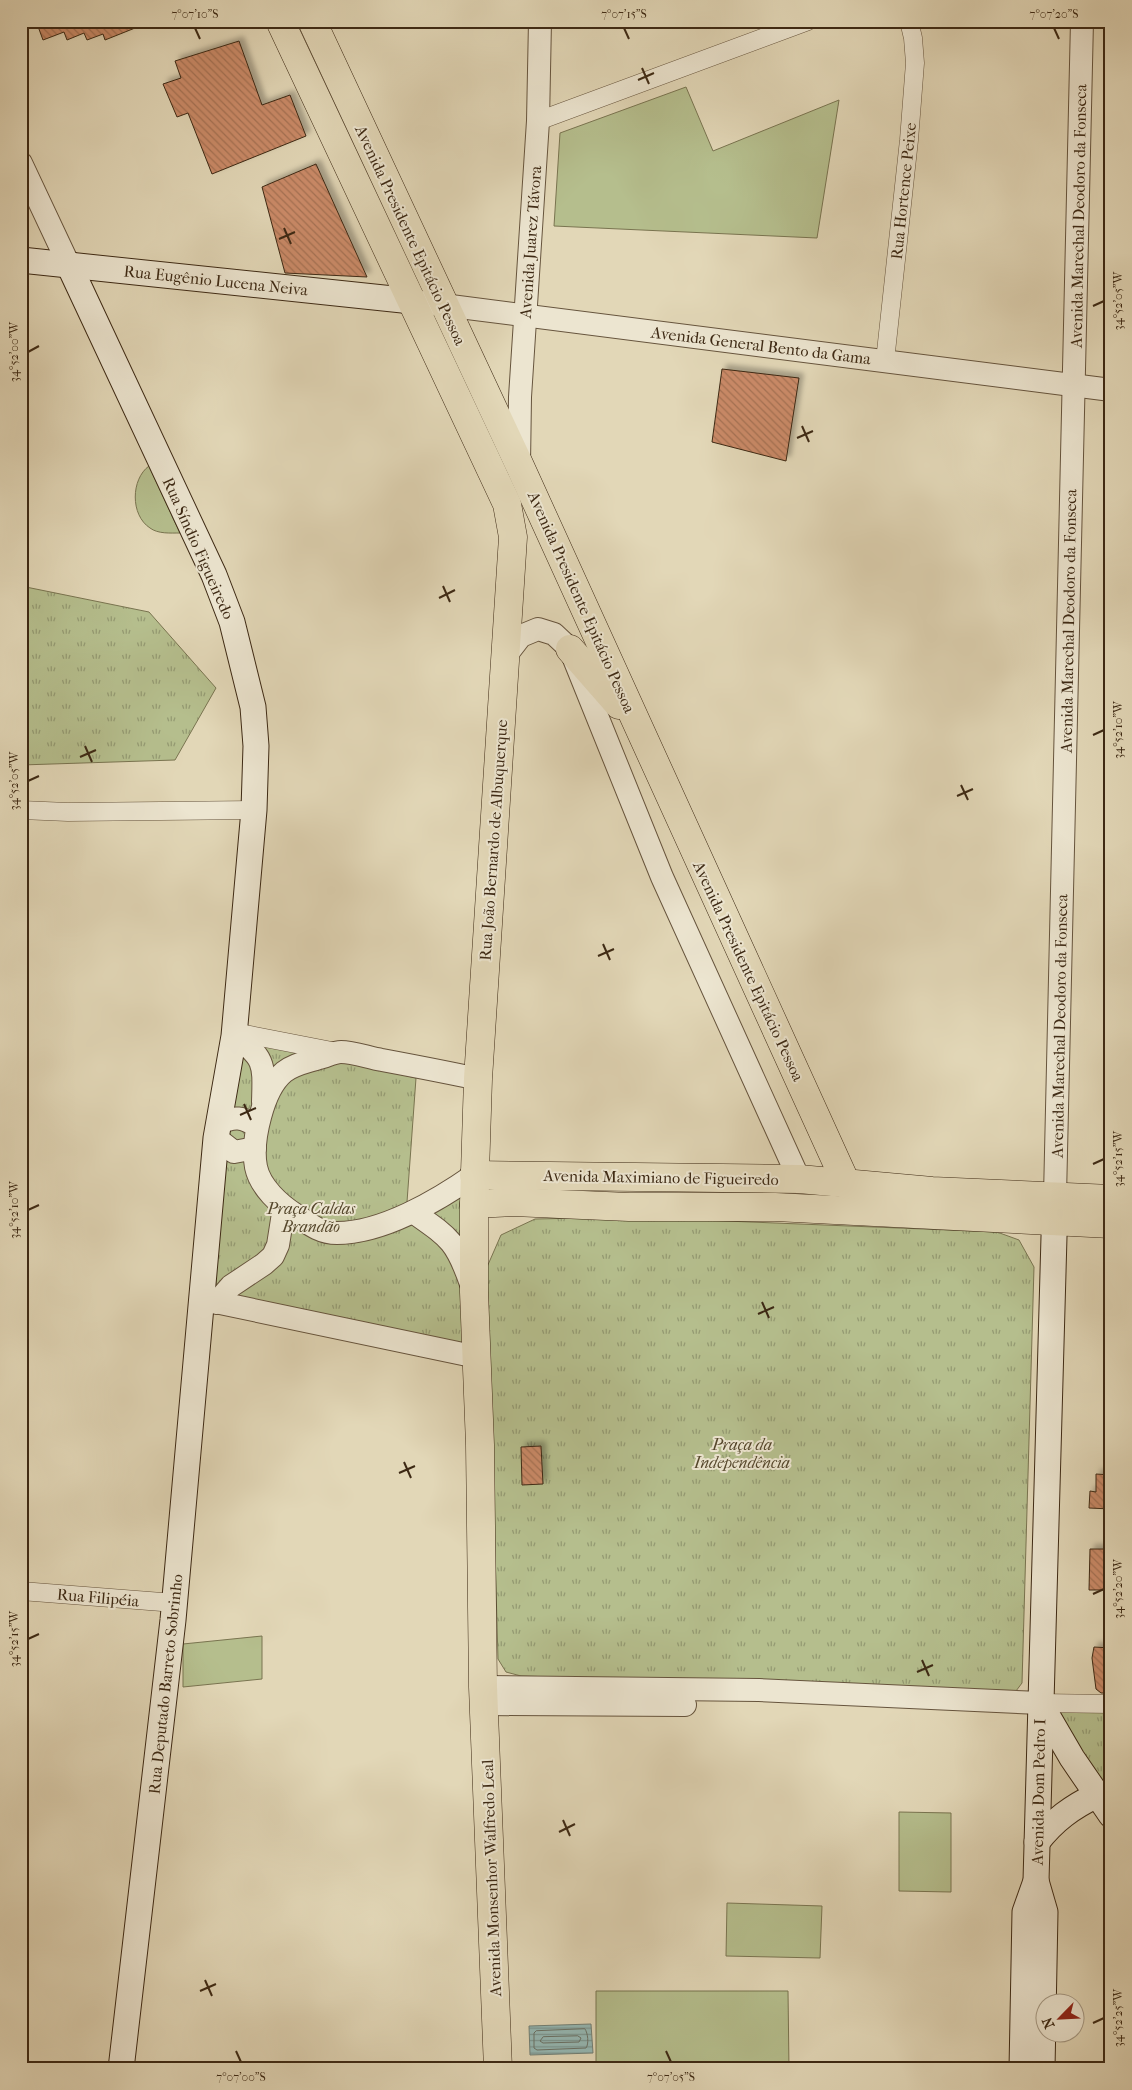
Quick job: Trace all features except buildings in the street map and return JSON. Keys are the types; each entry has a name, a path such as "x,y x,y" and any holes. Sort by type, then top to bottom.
{"main road":[{"name":"Avenida Presidente Epitácio Pessoa","path":"280,21 507,504"},
{"name":"Avenida Presidente Epitácio Pessoa","path":"312,21 640,729 847,1185"},
{"name":"Rua Eugênio Lucena Neiva","path":"21,260 68,263 412,301"},
{"name":"Rua Síndio Figueiredo","path":"68,263 214,575 232,622 262,739 234,1034"},
{"name":"Rua João Bernardo de Albuquerque","path":"474,1175 492,845 507,654 513,537 507,504"},
{"path":"570,649 640,729"},
{"path":"209,1301 218,1131 234,1034"},
{"path":"474,1175 474,1292 480,1444 483,1695"},
{"name":"Avenida Maximiano de Figueiredo","path":"474,1175 799,1179 847,1185"},
{"path":"847,1185 932,1192 1054,1208 1111,1224"},
{"path":"474,1204 514,1202 629,1207 1054,1208 1111,1199"},
{"path":"1036,1842 1061,1815 1106,1800 1072,1758 1040,1709 1054,1208"},
{"name":"Rua Deputado Barreto Sobrinho","path":"121,2069 209,1301"},
{"name":"Avenida Monsenhor Walfredo Leal","path":"483,1695 498,2069"},
{"name":"Avenida Dom Pedro I","path":"1040,1709 1036,1881 1045,1912 1042,2069"},
{"name":"Avenida Dom Pedro I","path":"1022,2069 1025,1912 1036,1881"}],"street":[{"name":"Avenida Juarez Távora","path":"518,464 520,397 538,121 540,21"},
{"path":"538,121 808,21"},
{"name":"Rua Hortence Peixe","path":"885,361 909,140 915,63 913,38 909,21"},
{"name":"Avenida Marechal Deodoro da Fonseca","path":"1054,1208 1082,21"},
{"path":"21,163 68,263"},
{"name":"Avenida General Bento da Gama","path":"412,301 1111,390"},
{"name":"Avenida Presidente Epitácio Pessoa","path":"507,654 521,636 538,629 554,634 570,649 662,877 799,1179"},
{"path":"21,810 68,812 254,810"},
{"path":"234,1034 340,1052 478,1079"},
{"path":"234,1034 252,1049 260,1060 264,1074 256,1168 262,1182 284,1207 316,1229 335,1233 356,1231 413,1212 446,1195 474,1175"},
{"path":"258,1127 246,1119 237,1116 218,1131 234,1152 258,1127 275,1084 286,1070 340,1052"},
{"path":"209,1301 273,1256 278,1245 284,1207"},
{"path":"413,1212 442,1233 456,1248 474,1292"},
{"path":"209,1301 477,1357"},
{"name":"Rua Filipéia","path":"21,1591 175,1603"},
{"path":"483,1695 759,1690 1040,1709 1111,1704"}],"green space":[{"path":"686,87 713,151 839,100 817,238 554,226 560,133"},
{"path":"149,466 180,533 164,533 153,530 143,522 139,515 135,497 136,488 143,472"},
{"path":"21,586 149,612 216,688 175,760 21,765"},
{"name":"Praça Caldas Brandão","path":"234,1036 416,1078 407,1202 463,1194 467,1344 201,1299"},
{"name":"Praça da Independência","path":"627,1217 997,1232 1019,1240 1034,1267 1022,1683 1016,1691 521,1676 506,1672 498,1659 487,1267 501,1235 535,1219"},
{"path":"262,1636 262,1679 183,1687 183,1644"},
{"path":"1060,1708 1111,1708 1111,1781 1096,1785 1061,1725"},
{"path":"899,1812 951,1813 951,1892 899,1891"},
{"path":"727,1903 822,1906 820,1958 726,1956"},
{"path":"596,1991 788,1991 789,2069 596,2069"}],"water":[{"path":"591,2024 593,2053 530,2055 529,2026"}]}
